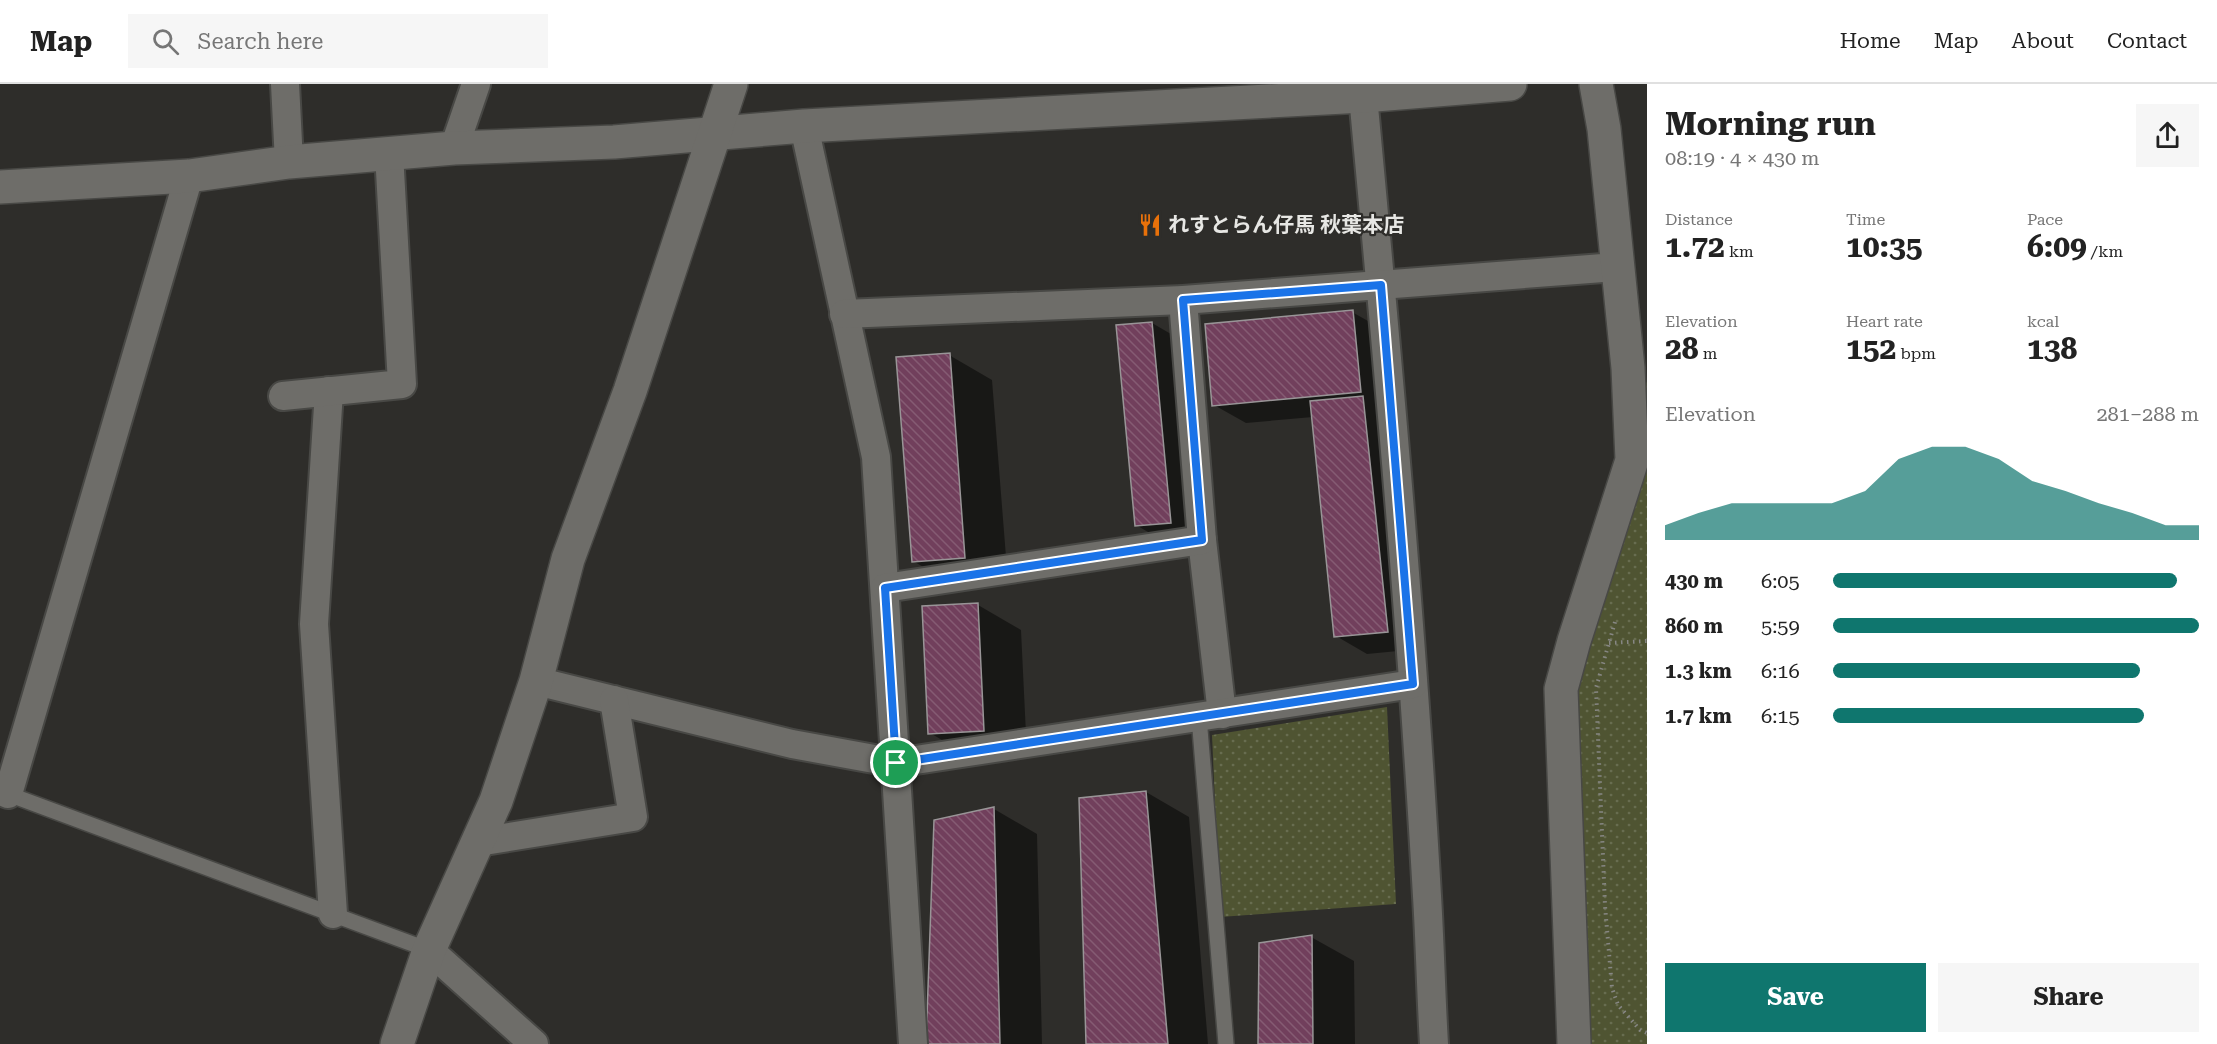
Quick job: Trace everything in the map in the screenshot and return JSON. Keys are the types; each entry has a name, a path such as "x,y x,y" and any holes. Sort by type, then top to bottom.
{"street":[{"path":"285,84 289,162"},
{"path":"454,148 476,84"},
{"path":"397,1044 429,950 496,801 536,681 568,559 630,391 731,84"},
{"path":"0,187 189,176 289,162 454,148 614,142 804,126 1364,96 1510,84"},
{"path":"1574,1044 1562,689 1574,641 1632,460 1637,367 1616,267 1604,129 1596,84"},
{"path":"1364,96 1413,684 1434,1044"},
{"path":"804,126 876,457 913,1044"},
{"path":"283,396 402,384 389,153"},
{"path":"4,792 189,176"},
{"path":"844,314 1183,300 1616,267"},
{"path":"1183,300 1202,540 1210,715"},
{"path":"329,391 314,624 333,915"},
{"path":"885,588 1202,540"},
{"path":"536,681 792,744 896,763 1413,684"},
{"path":"478,842 633,818 614,700"},
{"path":"429,950 534,1044"}],"lane":[{"path":"1210,715 1226,1044"},
{"path":"4,792 429,950"}],"path":[{"path":"1619,611 1596,688 1605,906 1612,988 1618,1005 1640,1030 1647,1032"},
{"path":"1574,641 1609,643 1647,641"}],"green space":[{"path":"1647,382 1647,1044 1586,1044 1573,689 1641,388"},
{"path":"1387,707 1396,904 1220,917 1212,735"}],"building":[{"path":"1353,310 1361,392 1212,406 1205,324"},
{"path":"1152,322 1171,523 1135,526 1116,325"},
{"path":"950,353 965,558 912,562 896,357"},
{"path":"1363,396 1388,632 1334,637 1310,401"},
{"path":"978,603 984,731 928,734 922,606"},
{"path":"1146,791 1168,1044 1086,1044 1079,798"},
{"path":"994,807 1000,1044 926,1044 934,820"},
{"path":"1312,935 1313,1044 1258,1044 1259,943"}],"place":[{"name":"れすとらん仔馬 秋葉本店","path":"1150,225"}],"route":[{"path":"1381,285 1413,684 896,763 885,588 1202,540 1183,300 1381,285"}]}
